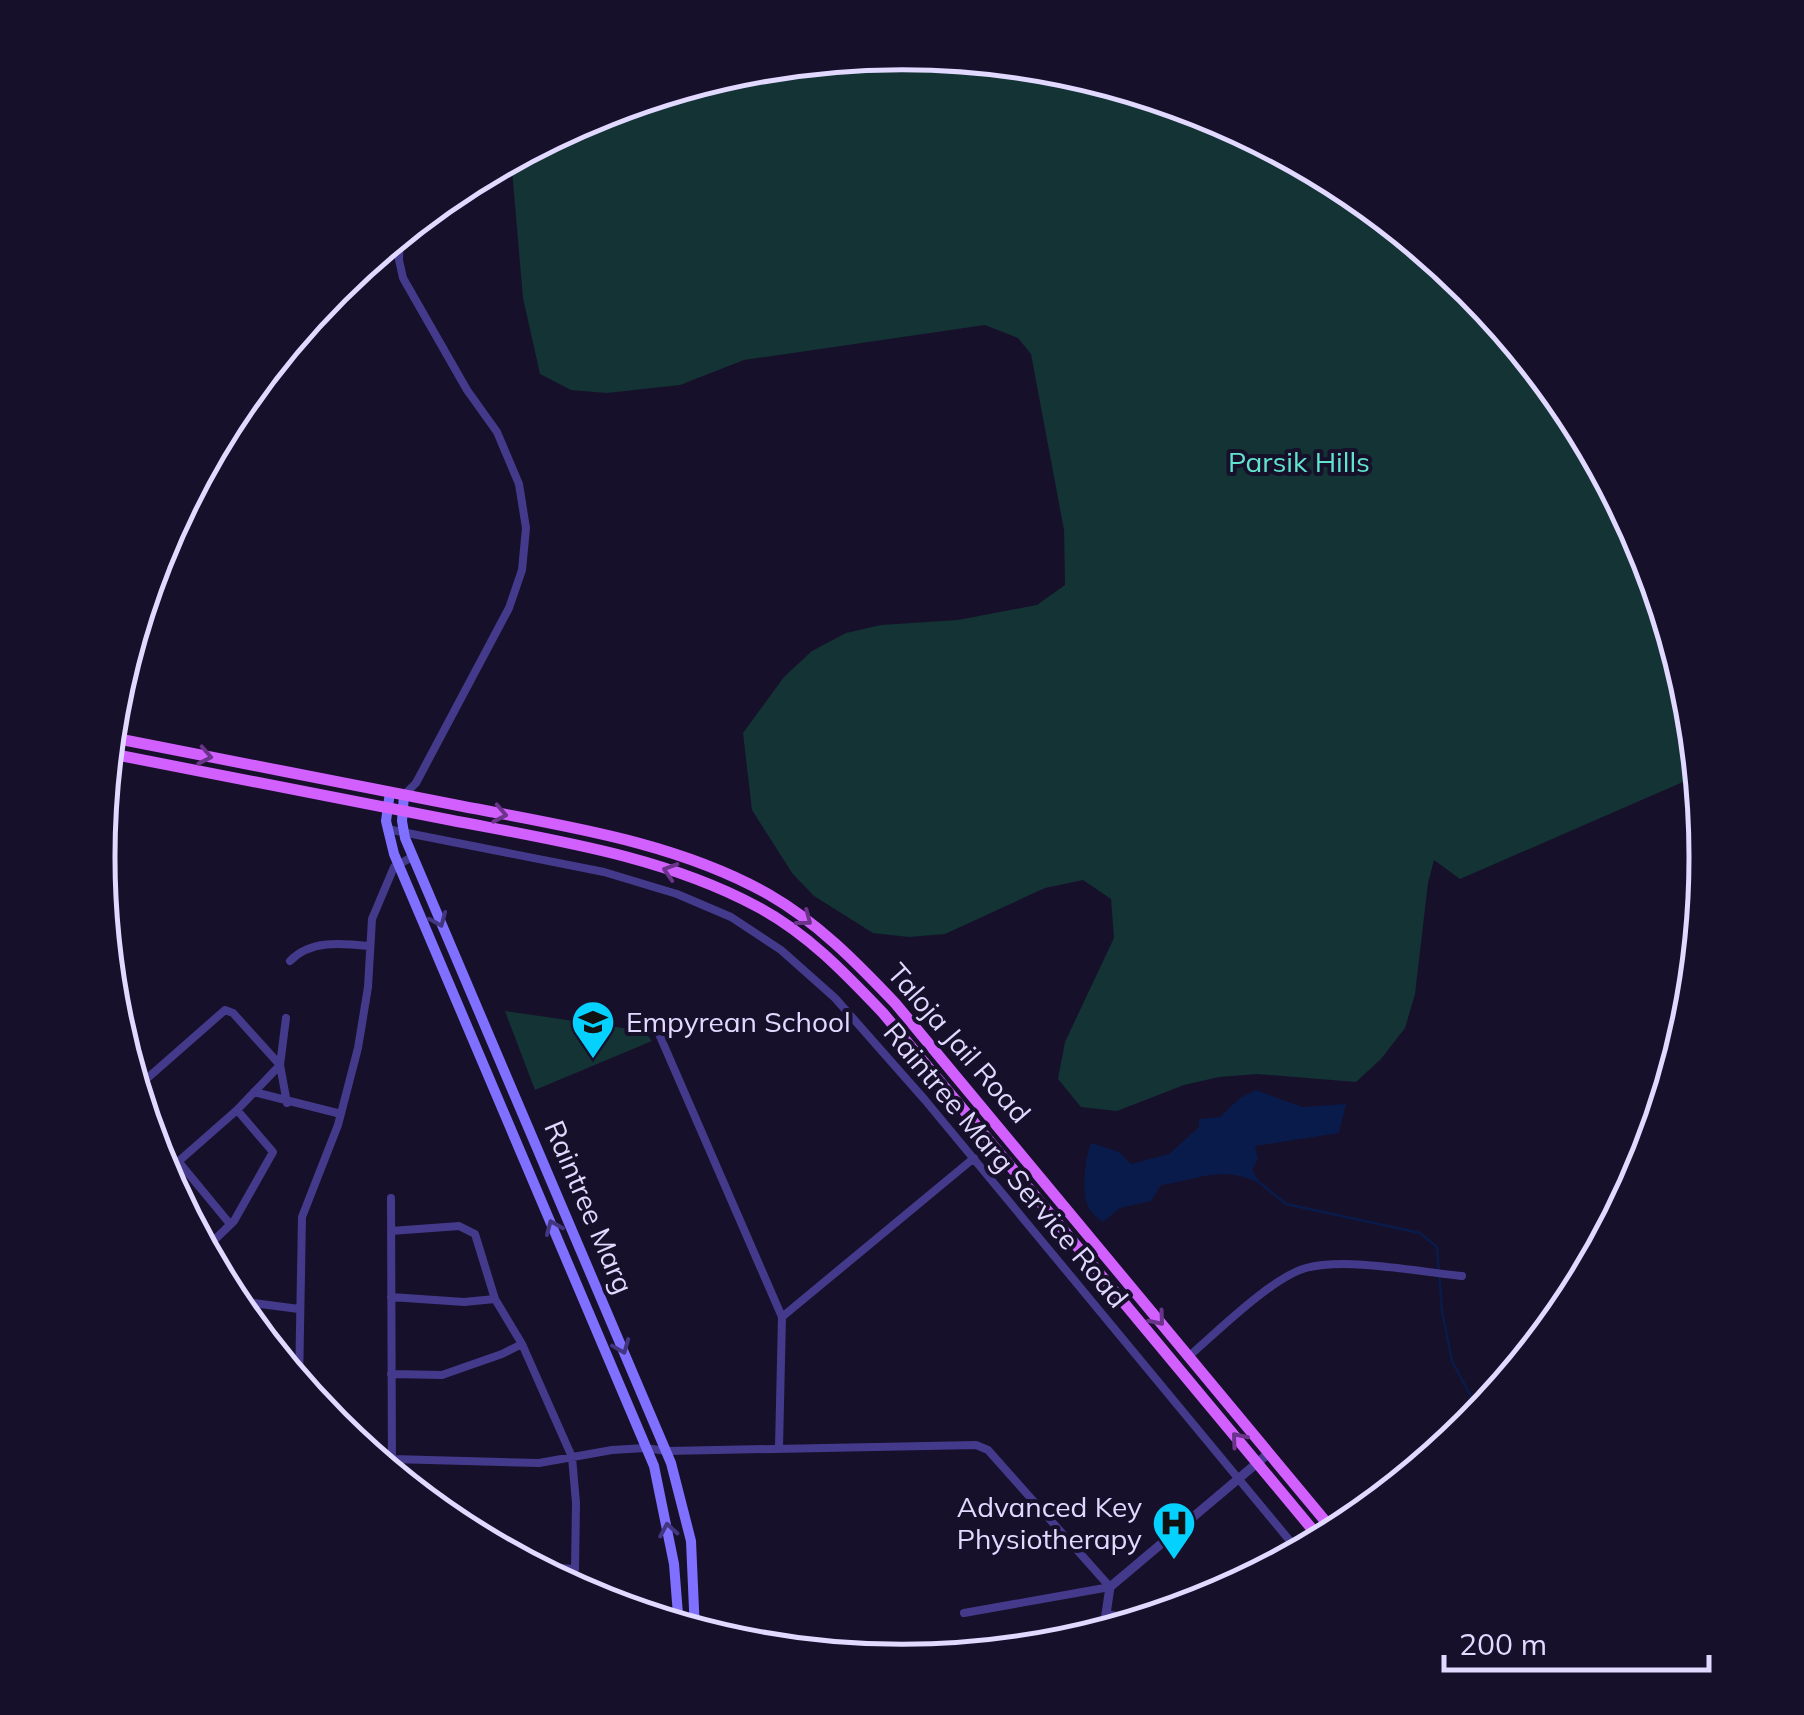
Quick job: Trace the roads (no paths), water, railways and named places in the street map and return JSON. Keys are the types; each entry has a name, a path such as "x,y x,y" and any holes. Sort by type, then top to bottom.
{"main road":[{"path":"124,740 404,795"},
{"path":"121,756 402,810"},
{"name":"Raintree Marg","path":"390,792 386,830 398,863 654,1466 677,1582 676,1611"},
{"name":"Raintree Marg","path":"404,795 404,832 412,857 667,1450 690,1541 694,1617"},
{"name":"Taloja Jail Road","path":"404,795 595,833 652,849 736,878 795,910 848,954 895,1002 1325,1521"},
{"name":"Taloja Jail Road","path":"402,810 549,839 648,864 730,893 786,924 847,975 884,1013 1312,1529"}],"street":[{"path":"399,252 403,278 467,390 498,432 519,484 526,528 522,570 509,608 416,783 404,795"},
{"name":"Raintree Marg Service Road","path":"386,830 604,872 677,894 731,917 781,950 835,998 974,1158 1291,1542"},
{"path":"299,1364 302,1217 341,1114 365,1013 372,920 398,863 412,857"},
{"path":"290,961 316,946 368,946"},
{"path":"146,1079 225,1010 232,1012 280,1066"},
{"path":"286,1018 280,1066 286,1103"},
{"path":"656,1026 782,1317 779,1447"},
{"path":"230,1224 178,1162 280,1066"},
{"path":"254,1092 341,1114"},
{"path":"214,1240 230,1224 273,1152 236,1110"},
{"path":"782,1317 974,1158"},
{"path":"391,1198 392,1457"},
{"path":"391,1231 459,1226 475,1234 495,1299 522,1344 572,1457 575,1570 566,1569"},
{"path":"1177,1366 1278,1282 1304,1268 1337,1264 1462,1276"},
{"path":"391,1297 464,1302 495,1299"},
{"path":"253,1303 300,1310"},
{"path":"391,1374 442,1375 522,1344"},
{"path":"393,1458 539,1463 644,1448 976,1445 988,1450 1110,1587"},
{"path":"964,1612 1110,1587 1269,1453"},
{"path":"1105,1618 1110,1587"},
{"path":"1106,1614 1111,1617"}],"water":[{"path":"1256,1090 1302,1107 1346,1104 1339,1133 1255,1146 1258,1159 1252,1170 1261,1184 1234,1175 1210,1175 1161,1185 1151,1201 1120,1208 1103,1222 1091,1212 1084,1186 1091,1143 1119,1152 1131,1164 1169,1154 1199,1127 1199,1119 1220,1117 1240,1098"}],"waterway":[{"path":"1260,1183 1286,1204 1420,1233 1437,1247 1442,1311 1452,1361 1473,1400"}],"place":[{"name":"Empyrean School","path":"593,1060"},
{"name":"Advanced Key Physiotherapy","path":"1174,1561"}],"park label":[{"name":"Parsik Hills","path":"1299,462"}]}
